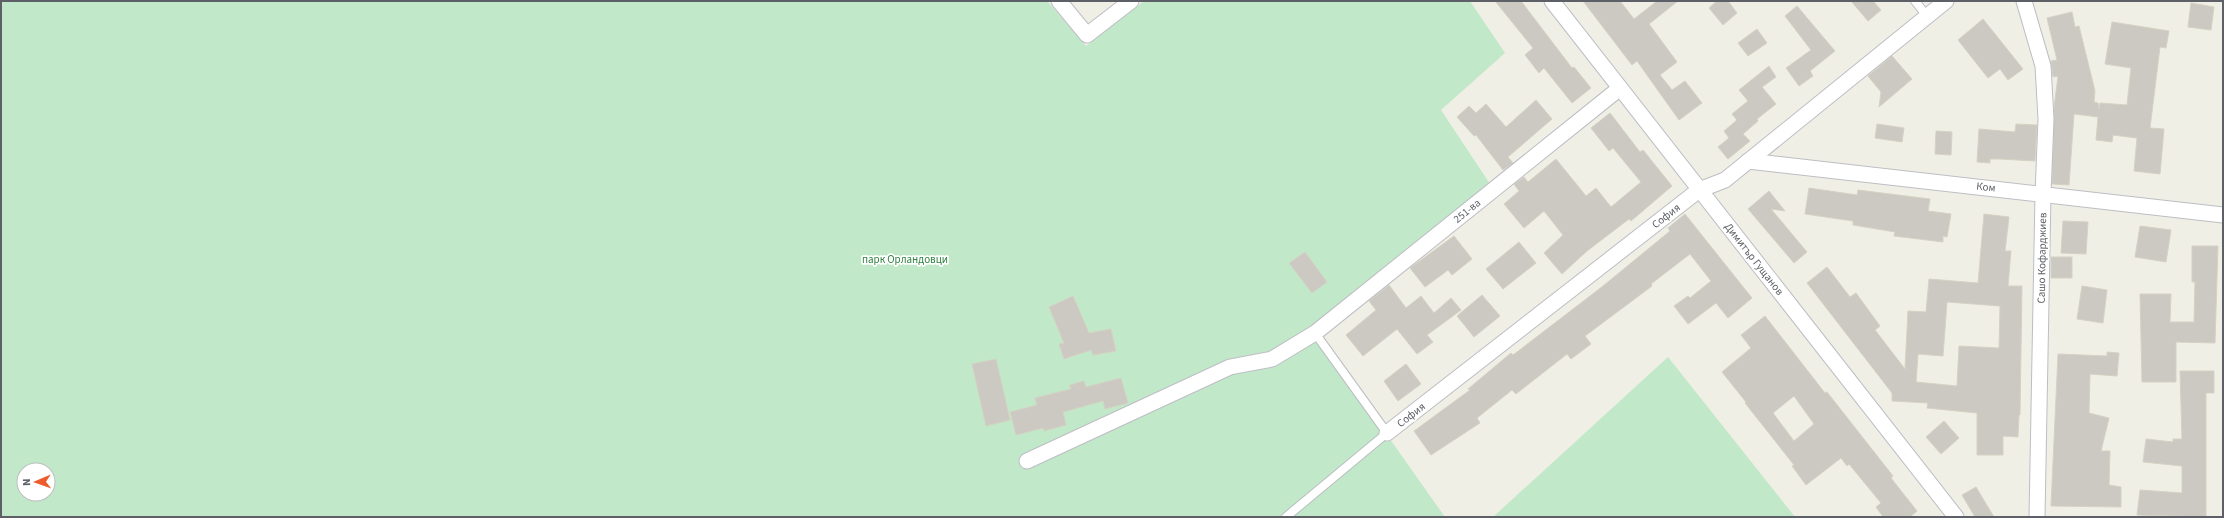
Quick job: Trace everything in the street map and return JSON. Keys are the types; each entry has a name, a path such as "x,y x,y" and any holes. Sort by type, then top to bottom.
{"street":[{"path":"1058,1 1087,35 1131,1"},
{"name":"София","path":"1387,433 1699,190 1725,180 1946,1"},
{"name":"Сашо Кофарджиев","path":"2024,1 2043,66 2046,119 2043,194 2037,517"},
{"name":"Димитър Гущанов","path":"1554,2 1699,190 1956,517"},
{"name":"251-ва","path":"1027,461 1230,367 1272,358 1315,333 1620,88"},
{"name":"Ком","path":"1748,161 2223,215"}],"lane":[{"path":"1915,1 1927,16"},
{"path":"1286,517 1387,433 1315,333"}],"green space":[{"name":"парк Орландовци","path":"1,1 1047,1 1086,46 1144,1 1470,1 1505,53 1441,110 1494,190 1315,333 1445,517 1,517"},
{"path":"1668,357 1795,517 1493,517"}],"building":[{"path":"1495,1 1521,1 1572,68 1574,67 1591,88 1572,103 1544,68 1539,73 1525,55 1533,48"},
{"path":"1583,1 1620,1 1634,19 1657,1 1678,1 1649,24 1677,62 1660,75 1672,90 1685,81 1702,103 1679,120 1637,61 1632,65"},
{"path":"1717,1 1728,1 1737,13 1723,25 1709,8"},
{"path":"1851,1 1873,1 1881,10 1868,21"},
{"path":"2191,3 2214,7 2211,30 2188,27"},
{"path":"1797,6 1835,51 1810,71 1813,76 1799,86 1786,68 1811,50 1785,16"},
{"path":"2072,12 2075,27 2079,26 2095,91 2094,102 2098,103 2099,109 2100,103 2127,105 2131,68 2105,64 2112,22 2169,31 2166,48 2160,47 2150,128 2164,129 2160,174 2134,171 2137,138 2113,135 2112,142 2096,140 2098,117 2074,114 2069,185 2052,184 2054,108 2058,76 2053,77 2051,61 2057,60 2047,18"},
{"path":"1983,19 2023,69 2008,80 2000,69 1988,78 1958,40"},
{"path":"1757,29 1767,43 1748,56 1738,43"},
{"path":"1892,56 1912,79 1879,107 1881,92 1868,76"},
{"path":"1769,66 1776,77 1762,87 1776,104 1757,119 1758,121 1743,134 1750,141 1728,159 1718,147 1729,138 1724,131 1737,120 1732,114 1748,101 1739,90"},
{"path":"1536,100 1552,119 1508,157 1513,163 1503,170 1476,135 1474,136 1457,117 1469,106 1476,113 1486,104 1506,127"},
{"path":"1610,113 1640,152 1643,150 1672,186 1631,221 1629,219 1587,251 1562,274 1544,253 1563,235 1544,211 1524,228 1504,204 1519,191 1514,184 1524,177 1528,182 1556,159 1586,196 1596,188 1611,207 1641,182 1613,148 1609,151 1591,128"},
{"path":"1877,124 1904,128 1902,142 1875,138"},
{"path":"2016,124 2037,125 2035,161 1990,159 1990,163 1977,162 1979,129 2015,132"},
{"path":"1936,131 1952,132 1951,155 1935,154"},
{"path":"1809,188 1857,195 1858,190 1930,199 1928,211 1951,214 1947,237 1943,236 1943,242 1894,236 1895,232 1853,225 1853,221 1805,214"},
{"path":"1769,191 1785,211 1771,209 1807,252 1794,263 1748,209"},
{"path":"1685,214 1752,298 1728,318 1716,303 1688,324 1674,306 1688,296 1690,298 1711,281 1690,254 1651,284 1652,286 1585,336 1591,344 1571,359 1567,354 1516,394 1512,390 1477,418 1480,423 1431,455 1414,431 1470,390 1468,389 1511,353 1513,355 1603,286 1670,231 1668,228"},
{"path":"1984,214 2009,217 2005,251 2011,251 2008,286 2022,286 2020,415 2018,437 2003,436 2003,455 1977,455 1977,413 1927,408 1928,403 1892,401 1892,393 1807,283 1827,267 1850,297 1856,293 1880,326 1875,330 1905,369 1908,311 1926,312 1929,279 1978,283","holes":["1947,302 2000,306 1999,348 1959,346 1957,386 1916,382 1918,354 1943,356"]},
{"path":"2063,221 2088,222 2086,254 2061,253"},
{"path":"2140,226 2171,230 2166,262 2135,257"},
{"path":"1454,236 1472,259 1452,275 1448,270 1425,287 1410,268"},
{"path":"1519,242 1536,263 1503,289 1486,269"},
{"path":"2192,246 2218,246 2215,343 2176,342 2176,382 2142,382 2140,294 2171,294 2170,322 2194,322 2195,282 2192,282"},
{"path":"1305,252 1327,282 1312,293 1289,263"},
{"path":"2051,257 2072,257 2072,278 2051,278"},
{"path":"1389,285 1406,308 1421,296 1434,313 1451,298 1461,310 1427,335 1433,342 1417,354 1397,329 1363,356 1346,335 1376,310 1369,301"},
{"path":"2082,286 2107,290 2103,323 2077,319"},
{"path":"1482,295 1500,316 1474,337 1457,316"},
{"path":"1073,296 1089,333 1111,329 1116,351 1093,355 1091,350 1064,359 1059,344 1064,343 1049,307"},
{"path":"1765,316 1825,393 1827,392 1893,476 1891,478 1917,511 1910,517 1883,517 1876,507 1881,503 1849,464 1847,466 1841,458 1806,485 1792,466 1794,465 1722,372 1751,348 1741,335","holes":["1794,396 1814,424 1794,441 1773,413"]},
{"path":"2107,352 2119,353 2117,376 2090,374 2089,413 2109,418 2101,451 2110,451 2109,485 2121,487 2121,507 2051,506 2058,354 2107,356"},
{"path":"996,359 1010,420 986,426 972,364"},
{"path":"1406,364 1421,384 1398,401 1384,381"},
{"path":"2180,371 2214,371 2214,393 2206,393 2206,517 2137,515 2140,490 2182,493 2182,466 2143,462 2146,439 2173,442 2173,439 2182,439"},
{"path":"1121,378 1128,403 1105,409 1103,401 1063,412 1066,425 1044,431 1043,428 1016,435 1010,412 1037,405 1035,398 1071,389 1070,385 1084,381 1086,387"},
{"path":"1944,421 1959,438 1941,454 1926,437"},
{"path":"1976,487 1994,517 1975,517 1962,495"}]}
